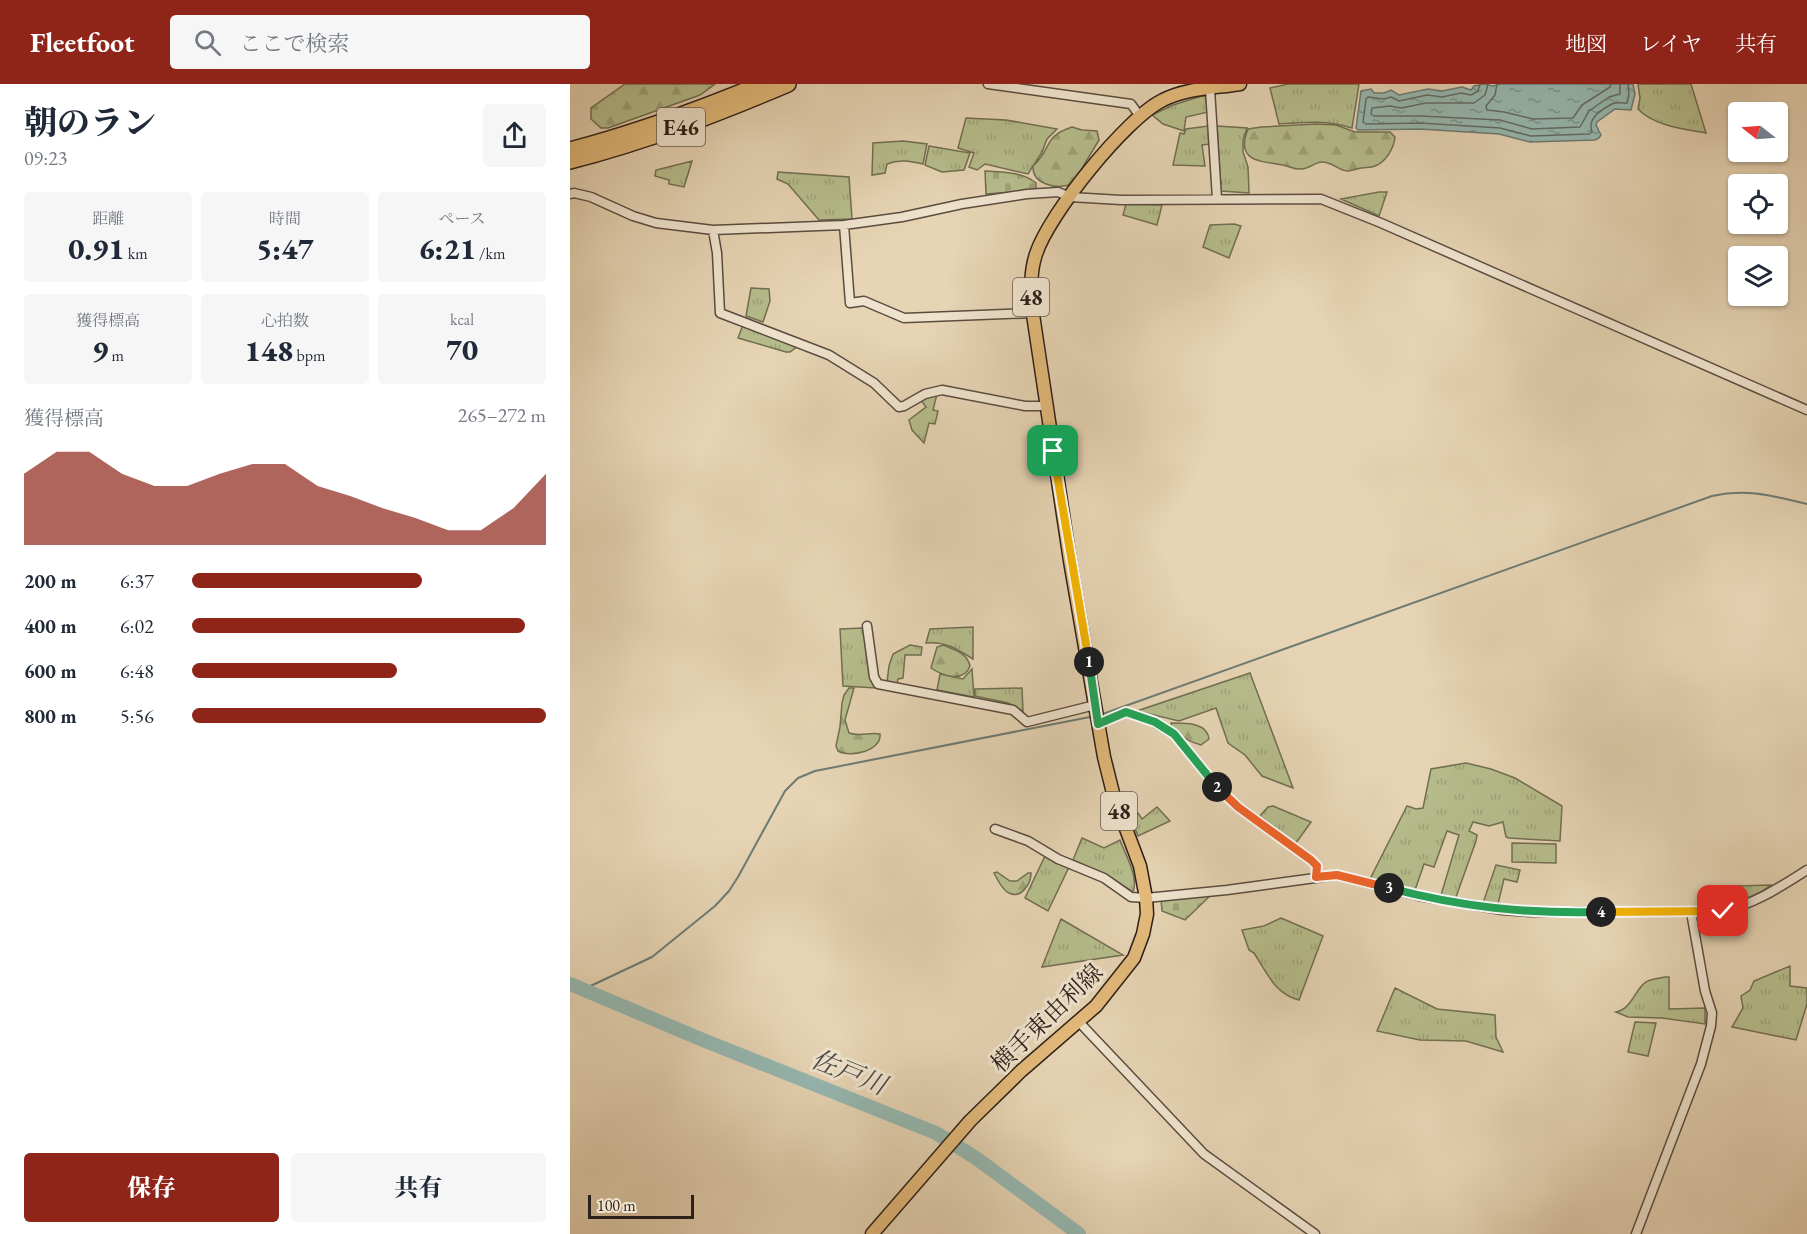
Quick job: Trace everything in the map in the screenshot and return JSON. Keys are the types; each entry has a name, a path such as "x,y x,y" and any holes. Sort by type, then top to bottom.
{"highway":[{"name":"E46","path":"570,150 696,111 760,84"},
{"name":"E46","path":"570,161 606,152 700,121 788,84"}],"main road":[{"name":"横手東由利線","path":"872,1234 970,1121 1021,1071 1096,1006 1134,958 1143,933 1146,898 1140,866 1114,797 1098,724 1032,313 1031,268 1044,234 1070,197 1120,133 1139,115 1172,96 1240,84"}],"street":[{"path":"988,84 1131,104 1139,115"},
{"path":"1210,89 1217,199"},
{"path":"570,194 591,197 633,216 656,223 713,230 844,225 902,217 962,204 1027,194 1058,192 1070,197 1121,200 1321,199 1807,410"},
{"path":"844,225 850,303 864,301 904,318 1032,313"},
{"path":"713,230 717,253 720,313 829,355 874,383 898,407 909,404 925,394 942,390 1026,406 1046,406"},
{"path":"867,626 874,677 878,684 1013,710 1027,722 1095,705"},
{"path":"1098,724 1126,712 1155,722 1174,734 1215,785 1238,807 1317,866 1316,877"},
{"path":"995,829 1028,841 1058,859 1104,878 1131,897 1146,898 1337,875 1419,896 1502,910 1530,912 1723,911 1760,899 1807,870"},
{"path":"1636,1234 1701,1064 1711,1026 1712,1013 1705,991 1691,912"},
{"path":"1079,1022 1204,1154 1316,1234"}],"green space":[{"path":"625,84 715,84 700,95 608,128 601,128 591,119 591,108"},
{"path":"1288,84 1359,84 1352,128 1307,122 1279,124 1270,88"},
{"path":"1638,84 1691,84 1706,133 1670,126 1645,115 1638,109 1640,98"},
{"path":"1205,95 1208,112 1186,117 1184,131 1163,124 1152,115 1173,105"},
{"path":"966,118 1006,120 1057,129 1047,139 1042,152 1028,174 985,164 977,170 969,167 974,153 958,148"},
{"path":"1316,124 1336,125 1355,132 1390,132 1395,137 1389,154 1379,164 1347,171 1326,162 1299,169 1258,161 1247,154 1245,140 1248,129"},
{"path":"1208,126 1210,144 1202,145 1205,166 1173,165 1180,133 1184,134 1186,129"},
{"path":"1217,126 1247,128 1243,140 1243,152 1248,167 1249,193 1221,191"},
{"path":"1072,127 1097,131 1099,140 1078,175 1069,185 1045,184 1036,177 1033,166 1056,135"},
{"path":"903,141 927,144 923,164 896,161 887,164 885,173 872,175 873,143"},
{"path":"929,146 970,153 964,170 942,172 925,165"},
{"path":"692,161 684,187 669,184 669,180 655,176 656,170"},
{"path":"985,171 1012,173 1031,179 1036,183 1036,190 986,194"},
{"path":"778,172 849,177 852,219 819,220 788,184 777,179"},
{"path":"1387,192 1379,216 1341,199"},
{"path":"1126,204 1162,205 1157,225 1123,215"},
{"path":"1210,225 1241,226 1229,258 1203,247"},
{"path":"751,288 769,289 770,301 763,322 746,316"},
{"path":"743,325 798,346 786,352 738,338"},
{"path":"937,394 933,410 938,411 935,424 929,423 924,443 912,430 909,420 926,407 920,399"},
{"path":"973,627 973,659 945,645 926,643 930,629"},
{"path":"863,628 876,688 843,686 840,629"},
{"path":"910,645 922,647 921,655 905,655 903,678 898,679 897,684 887,682 893,654"},
{"path":"943,645 960,652 966,658 970,666 963,675 947,675 931,668 937,647"},
{"path":"972,669 974,697 937,690 940,674 963,679"},
{"path":"1250,673 1293,788 1262,776 1245,755 1228,743 1216,708 1179,721 1137,711"},
{"path":"849,688 854,688 845,720 849,733 880,734 876,745 871,749 850,754 838,751 836,746 842,703"},
{"path":"1022,688 1023,711 1008,703 975,696 975,689"},
{"path":"1171,723 1200,726 1209,739 1201,745 1193,742 1171,728"},
{"path":"1466,763 1515,778 1562,806 1560,841 1509,838 1506,837 1503,822 1489,826 1473,822 1469,831 1477,835 1476,841 1456,897 1441,895 1459,835 1447,831 1434,867 1424,864 1415,890 1370,879 1407,806 1416,809 1423,808 1431,769"},
{"path":"1273,806 1311,822 1296,843 1260,816 1268,807"},
{"path":"1157,807 1170,821 1138,836 1131,818 1138,813 1142,819"},
{"path":"1082,838 1104,848 1120,840 1133,873 1133,892 1107,875 1073,860"},
{"path":"1512,843 1556,844 1556,863 1512,862"},
{"path":"1045,856 1069,867 1048,911 1025,898"},
{"path":"1496,865 1520,870 1517,882 1504,879 1498,904 1483,903"},
{"path":"997,872 1010,881 1017,881 1031,873 1024,889 1018,894 1013,894 1007,892 1003,887 994,873"},
{"path":"1771,885 1753,896 1733,901 1736,886"},
{"path":"1212,894 1185,920 1162,911 1161,899"},
{"path":"1281,918 1323,936 1299,1000 1284,993 1272,982 1254,953 1249,950 1242,930 1264,926"},
{"path":"1061,919 1123,955 1042,967"},
{"path":"1790,966 1790,986 1807,988 1807,1004 1796,1040 1732,1027 1743,1008 1741,996 1750,990 1754,981"},
{"path":"1669,977 1669,1009 1705,1008 1705,1024 1662,1018 1628,1017 1616,1012 1630,1003 1646,982"},
{"path":"1395,988 1437,1009 1495,1015 1496,1037 1503,1052 1466,1041 1420,1040 1377,1031"},
{"path":"1635,1022 1656,1023 1648,1056 1628,1052"}],"water":[{"path":"1484,84 1493,86 1500,84 1633,84 1635,94 1631,110 1615,109 1597,122 1596,125 1601,135 1595,140 1530,142 1499,134 1420,129 1358,130 1356,128 1361,91 1371,89 1374,93 1384,93 1391,90 1399,95 1428,89 1442,91 1462,87 1471,90 1474,86"}],"waterway":[{"path":"1100,715 1712,496 1748,493 1807,504"},
{"path":"582,990 652,957 715,906 738,877 785,791 798,778 815,771 1090,717"},
{"name":"佐戸川","path":"570,984 936,1133 976,1158 1079,1234"}],"route":[{"path":"1053,451 1098,724 1126,712 1155,722 1174,734 1215,785 1238,807 1317,866 1316,877 1337,875 1419,896 1502,910 1530,912 1723,911"}]}
